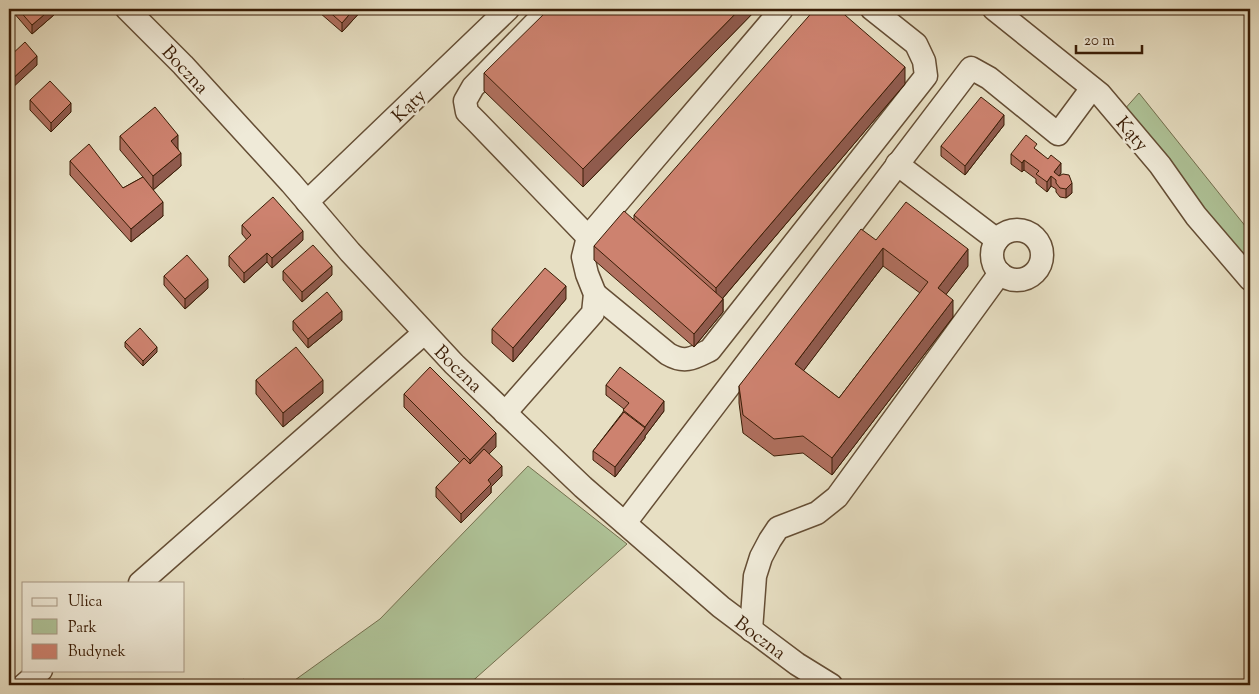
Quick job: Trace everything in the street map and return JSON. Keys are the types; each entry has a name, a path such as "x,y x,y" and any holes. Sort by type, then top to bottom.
{"street":[{"name":"Boczna","path":"127,9 183,66 308,202 350,252 424,333 505,413 583,487 721,606 797,664 831,685"},
{"name":"Kąty","path":"308,202 508,9"},
{"path":"549,9 474,86 465,101 467,112 476,122 588,237"},
{"path":"505,413 593,313 595,294 583,257 588,237 782,9"},
{"path":"595,294 677,360 691,359 710,350 926,76 924,61 916,44 872,9"},
{"name":"Kąty","path":"994,9 1100,94 1160,165 1196,216 1250,279"},
{"path":"625,523 971,68 988,78 1058,134 1092,88"},
{"path":"897,164 997,240"},
{"path":"1014,230 1030,234 1040,247 1042,255 1040,263 1030,276 1022,279 1014,280 1000,273 992,260 992,251 997,240 1014,230"},
{"path":"751,630 755,576 761,557 778,528 817,513 837,497 1000,273"},
{"path":"141,582 424,333"},
{"path":"24,685 39,672"}],"green space":[{"path":"1139,93 1250,232 1250,269 1123,111"},
{"path":"528,466 627,544 468,685 296,685 295,680 380,619"}],"building":[{"path":"18,9 51,9 32,25"},
{"path":"326,9 354,9 342,23"},
{"path":"549,9 740,9 583,169 484,73"},
{"path":"815,9 838,9 905,67 716,288 634,215"},
{"path":"25,42 37,56 9,82 9,57"},
{"path":"50,81 71,103 51,123 30,100"},
{"path":"981,97 1004,115 965,166 941,146"},
{"path":"155,107 178,135 171,141 181,153 153,176 120,136"},
{"path":"1026,135 1037,144 1034,148 1048,159 1051,155 1061,163 1054,172 1059,176 1063,174 1069,175 1072,183 1066,189 1060,188 1056,180 1051,176 1047,182 1036,174 1039,171 1024,160 1022,163 1011,154"},
{"path":"89,144 123,188 143,177 163,202 131,229 70,161"},
{"path":"273,197 303,231 272,258 267,253 244,273 229,256 251,235 242,225"},
{"path":"906,202 968,249 938,288 953,300 832,458 803,436 774,439 743,415 739,386 861,229 876,240","holes":["883,248 928,282 839,398 795,364"]},
{"path":"624,211 723,299 694,334 594,246"},
{"path":"313,245 332,266 302,292 283,271"},
{"path":"187,255 208,279 185,299 164,276"},
{"path":"545,268 566,286 513,348 492,329"},
{"path":"327,292 342,311 308,339 293,321"},
{"path":"140,328 157,347 143,361 125,342"},
{"path":"296,347 323,380 283,413 256,380"},
{"path":"430,367 496,433 470,460 404,394"},
{"path":"620,367 664,401 645,427 623,410 629,403 606,385"},
{"path":"624,412 645,428 615,467 593,451"},
{"path":"484,449 502,466 488,480 491,484 461,514 436,487 464,458 470,464"},
{"path":"244,679 249,685 236,685"}]}
